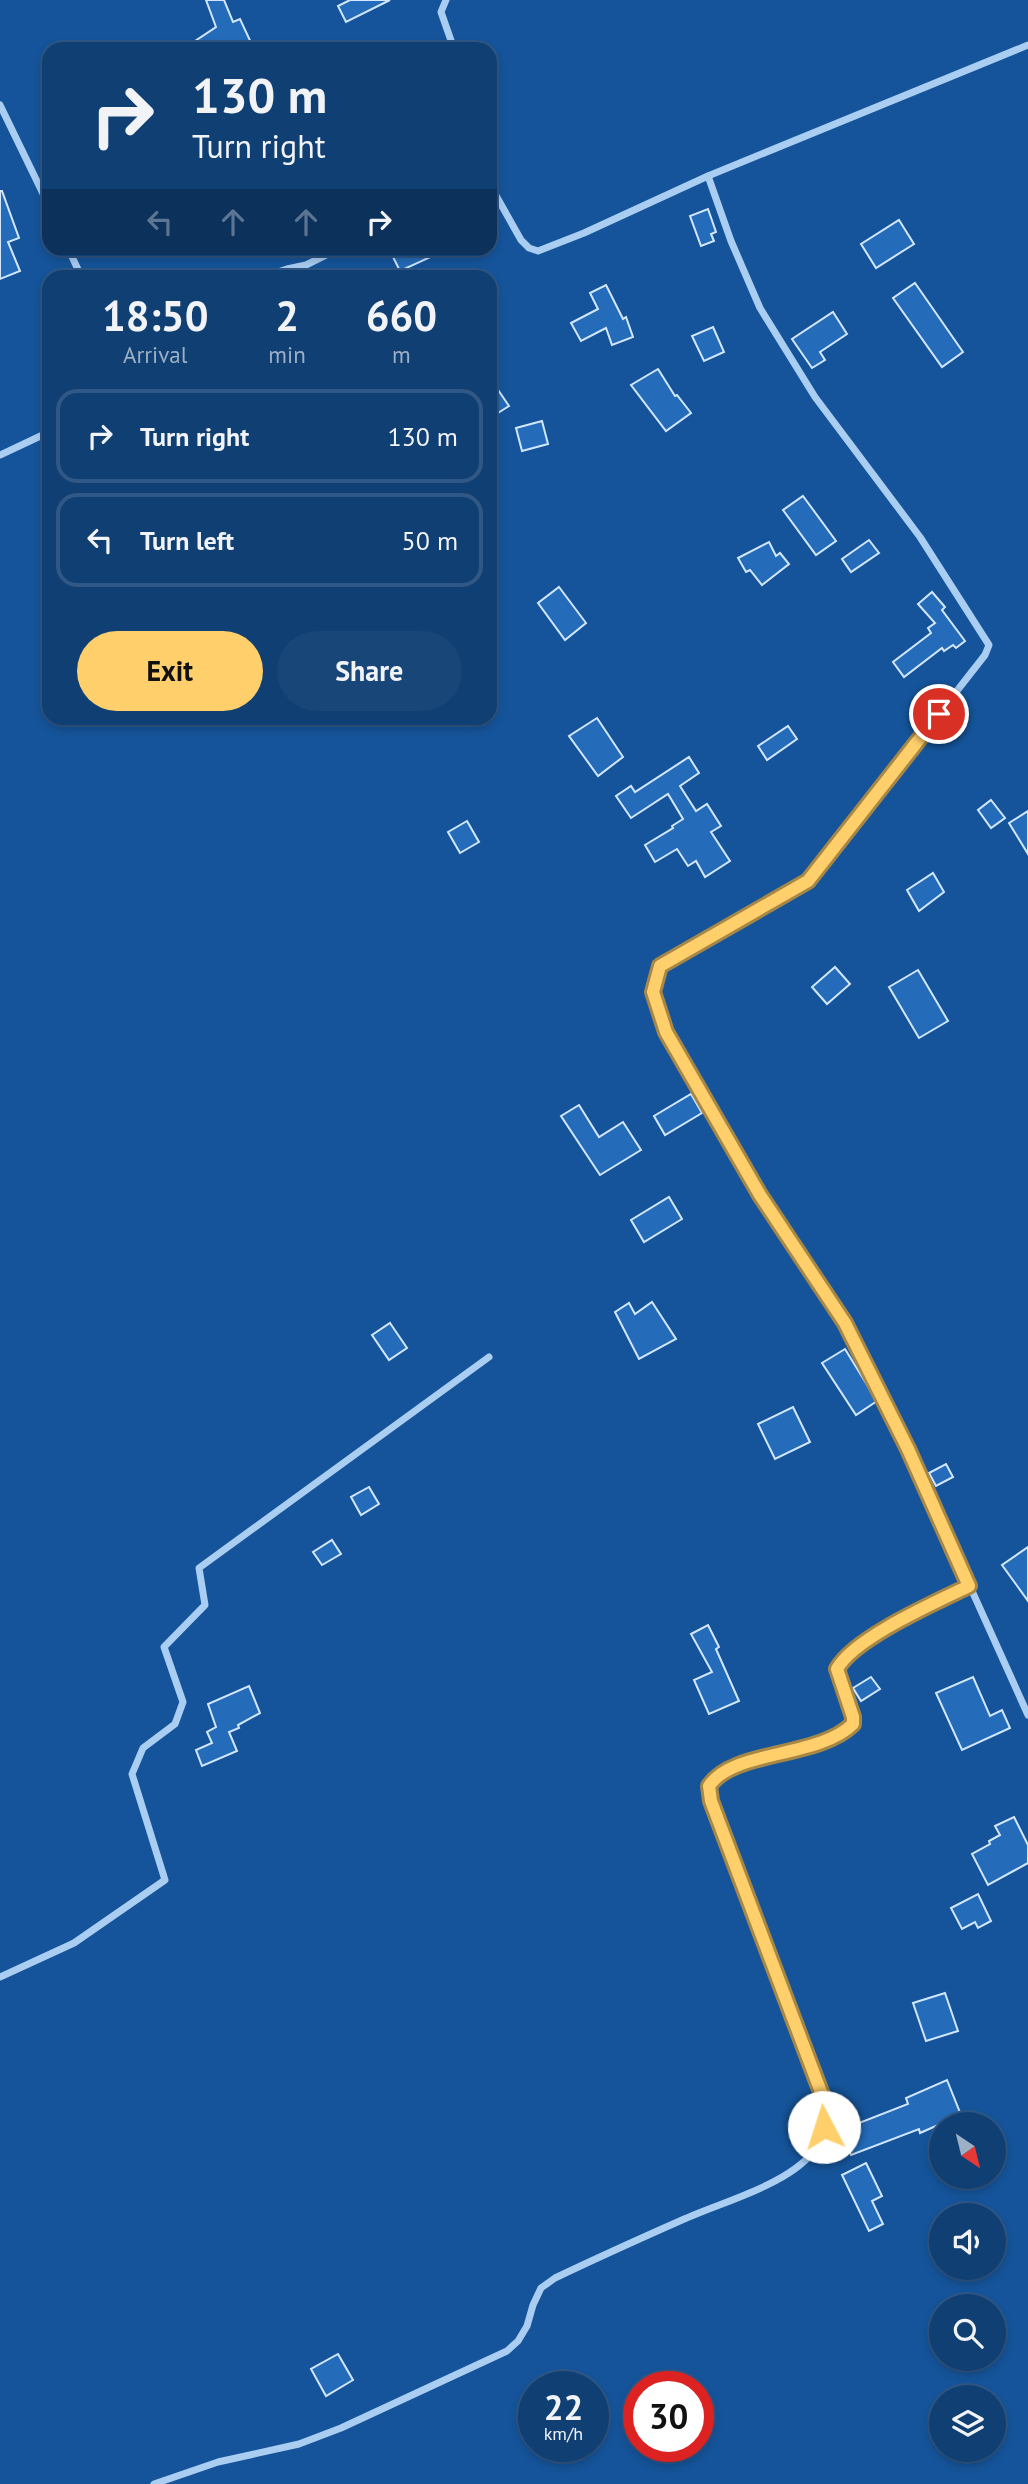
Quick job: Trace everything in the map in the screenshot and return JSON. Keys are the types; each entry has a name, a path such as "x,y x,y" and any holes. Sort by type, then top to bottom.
{"street":[{"path":"446,0 441,12 452,42"},
{"path":"497,197 521,240 529,248 538,251 708,176 1028,45"},
{"path":"0,105 42,192"},
{"path":"708,176 731,241 760,308 815,397 920,537 989,645 985,655 808,881 660,966 653,992 666,1032 760,1195 845,1323 908,1449 1028,1715"},
{"path":"287,270 324,256"},
{"path":"0,455 42,435"},
{"path":"0,1977 74,1943 164,1880 132,1774 143,1748 175,1724 183,1702 164,1647 205,1605 200,1568 489,1357"},
{"path":"153,2484 218,2462 299,2444 341,2428 507,2351 518,2341 527,2326 541,2288 555,2278 773,2182 804,2162 818,2145 824,2127 824,2100 711,1801 709,1786 715,1776 735,1766 808,1747 843,1734 853,1724 853,1717 837,1669 842,1661 849,1653 885,1631 969,1586"}],"building":[{"path":"206,0 224,0 233,22 240,19 251,42 194,42 216,27"},
{"path":"350,0 390,0 346,22 338,6"},
{"path":"0,191 19,238 8,242 20,271 0,279"},
{"path":"708,209 716,232 711,234 714,241 701,246 690,216"},
{"path":"899,220 914,244 876,268 861,244"},
{"path":"392,256 433,256 402,270 400,270"},
{"path":"915,283 963,352 942,367 893,298"},
{"path":"606,285 623,319 626,317 633,337 612,345 606,328 581,341 571,323 598,309 590,293"},
{"path":"833,312 847,334 820,352 825,360 812,368 792,339"},
{"path":"713,327 724,352 704,361 692,336"},
{"path":"658,369 675,396 677,395 691,413 666,431 631,385"},
{"path":"497,388 509,406 497,414"},
{"path":"542,421 548,444 522,451 516,428"},
{"path":"803,496 836,541 816,555 783,510"},
{"path":"869,540 879,553 851,572 842,559"},
{"path":"769,542 776,556 780,553 789,564 762,585 750,570 746,572 738,558"},
{"path":"559,587 586,623 565,640 538,603"},
{"path":"932,592 945,607 942,610 965,641 956,648 953,645 944,651 942,648 904,677 893,662 931,633 928,628 935,623 918,604"},
{"path":"597,718 623,757 598,776 569,736"},
{"path":"788,726 797,739 767,760 758,746"},
{"path":"689,757 699,773 680,786 696,811 707,804 721,826 711,832 730,861 705,877 696,861 688,866 677,849 655,862 645,845 683,819 668,794 631,818 616,796 631,786 635,792"},
{"path":"991,800 1005,818 991,828 978,810"},
{"path":"1028,811 1028,854 1009,823"},
{"path":"467,821 479,842 460,853 448,832"},
{"path":"933,873 944,892 919,911 907,890"},
{"path":"835,967 850,984 827,1004 812,987"},
{"path":"918,970 948,1021 919,1038 889,987"},
{"path":"691,1094 702,1113 665,1135 654,1116"},
{"path":"579,1105 599,1137 623,1122 641,1150 600,1175 561,1116"},
{"path":"669,1197 682,1219 644,1242 631,1220"},
{"path":"652,1302 676,1339 639,1359 615,1312 629,1303 635,1314"},
{"path":"390,1323 407,1348 389,1360 372,1335"},
{"path":"845,1349 877,1401 856,1415 822,1363"},
{"path":"793,1407 810,1442 775,1459 758,1424"},
{"path":"946,1464 953,1477 936,1486 929,1473"},
{"path":"369,1487 379,1504 361,1515 351,1497"},
{"path":"332,1540 341,1554 322,1565 313,1552"},
{"path":"1028,1547 1028,1601 1002,1565"},
{"path":"708,1625 739,1701 709,1714 694,1680 712,1672 691,1634"},
{"path":"871,1677 880,1689 861,1701 853,1688"},
{"path":"973,1677 990,1716 1002,1710 1010,1728 962,1750 936,1693"},
{"path":"249,1686 260,1713 229,1732 237,1751 202,1766 196,1750 212,1743 207,1732 216,1727 208,1704"},
{"path":"1014,1817 1028,1845 1028,1863 988,1885 972,1854 1000,1835 995,1826"},
{"path":"978,1894 991,1921 978,1928 975,1922 962,1929 951,1908"},
{"path":"945,1993 958,2031 926,2041 913,2003"},
{"path":"947,2080 960,2112 929,2112 929,2129 920,2133 919,2129 851,2155 841,2130 908,2104 906,2098"},
{"path":"866,2163 882,2196 872,2201 883,2224 869,2231 842,2175"},
{"path":"338,2354 353,2380 326,2396 311,2369"}],"route":[{"path":"824,2127 824,2100 711,1801 709,1786 715,1776 735,1766 808,1747 843,1734 853,1724 853,1717 837,1669 842,1661 849,1653 885,1631 969,1586 908,1449 845,1323 760,1195 666,1032 653,992 660,966 808,881 939,714"}]}
